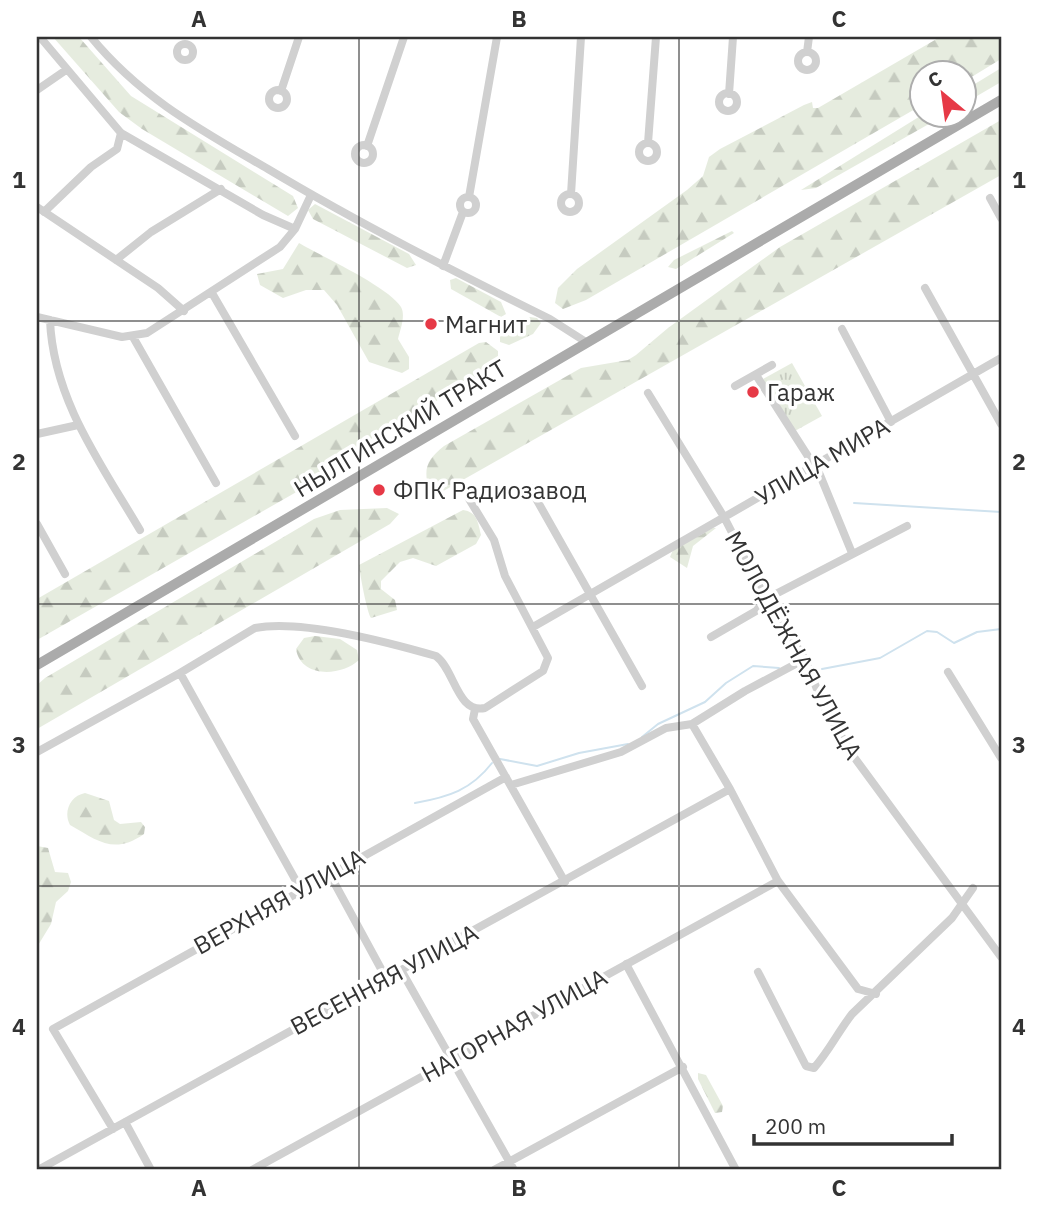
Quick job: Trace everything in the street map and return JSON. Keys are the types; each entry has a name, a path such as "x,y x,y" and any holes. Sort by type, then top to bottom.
{"main road":[{"name":"НЫЛГИНСКИЙ ТРАКТ","path":"37,665 1001,100"}],"street":[{"path":"40,37 121,134 221,189 262,215 295,229"},
{"path":"91,37 147,94 187,122 311,195 443,266 550,319 586,342"},
{"path":"281,91 299,37"},
{"path":"367,146 404,37"},
{"path":"443,266 463,212 468,213 475,209 475,201 469,197 497,37"},
{"path":"571,194 581,37"},
{"path":"648,143 656,37"},
{"path":"729,94 733,37"},
{"path":"807,52 809,37"},
{"path":"37,90 66,70"},
{"path":"121,134 117,149 40,209 158,288 184,311"},
{"path":"116,260 151,232 221,189"},
{"path":"37,317 134,337 184,311 280,247 295,229 311,195"},
{"path":"989,198 1001,218"},
{"path":"925,288 1001,424"},
{"path":"212,293 295,436"},
{"path":"50,320 55,368 78,425 141,530"},
{"path":"842,330 891,422"},
{"path":"134,337 216,483"},
{"name":"УЛИЦА МИРА","path":"533,626 1001,359"},
{"path":"735,386 772,365"},
{"path":"756,375 820,475 852,553"},
{"name":"МОЛОДЁЖНАЯ УЛИЦА","path":"648,393 724,517 766,599 805,659 824,707 854,757 1001,957"},
{"path":"37,434 78,425"},
{"path":"530,488 642,686"},
{"path":"37,752 255,628 269,626 297,628 436,656 443,662 467,705 474,709 485,708 547,667 548,658 505,576 494,540 469,499"},
{"path":"37,524 65,574"},
{"path":"711,637 756,611 766,599 907,526"},
{"path":"511,785 621,752 666,728 692,724 745,691 805,659"},
{"path":"948,672 1001,758"},
{"path":"180,673 300,888"},
{"path":"474,709 473,719 565,882"},
{"path":"692,724 730,789 778,881 858,989 876,994"},
{"name":"ВЕРХНЯЯ УЛИЦА","path":"113,1129 53,1029 300,888 506,777"},
{"name":"ВЕСЕННЯЯ УЛИЦА","path":"38,1170 730,789"},
{"path":"329,873 386,978"},
{"name":"НАГОРНАЯ УЛИЦА","path":"251,1170 778,881"},
{"path":"758,972 806,1066 814,1068 833,1046 846,1021 907,965 963,904 973,888"},
{"path":"626,964 737,1169"},
{"path":"401,970 514,1170"},
{"path":"494,1170 683,1067"},
{"path":"125,1122 150,1170"}],"green space":[{"path":"53,37 79,37 131,96 293,196 298,208 288,216 142,129 119,112"},
{"path":"940,37 1001,37 1001,59 978,73 978,60 908,60 908,113 586,300 563,309 555,303 558,288 577,269 703,176 709,157 804,105 812,102 813,108 818,108"},
{"path":"1001,68 1001,82 978,95 978,82"},
{"path":"1001,120 1001,175 438,494 429,489 426,475 428,465 444,446 581,368 628,360 780,247"},
{"path":"908,124 908,130 918,130 816,188 801,190"},
{"path":"315,204 409,254 416,265 407,268 313,219 308,210"},
{"path":"732,231 734,233 676,269 668,267 674,260"},
{"path":"299,243 369,281 401,307 403,315 398,339 409,357 409,369 402,373 369,362 337,305 324,290 306,290 283,298 260,285 257,274 283,269"},
{"path":"456,278 501,302 506,314 501,317 451,289 450,280"},
{"path":"530,317 537,318 541,323 533,334 509,345 500,342 500,335"},
{"path":"486,342 498,351 498,362 491,369 328,464 328,474 37,640 37,599 479,343"},
{"path":"792,363 822,416 793,432 763,379"},
{"path":"387,508 399,514 390,524 37,729 37,685 45,678 314,519 340,510"},
{"path":"463,510 474,515 478,522 481,535 476,544 436,566 413,558 400,562 381,581 381,589 395,600 397,610 371,618 359,565"},
{"path":"716,528 693,546 687,568 670,557 673,550"},
{"path":"315,636 340,639 357,650 359,660 333,671 323,672 306,666 299,659 296,649 304,638"},
{"path":"85,793 109,801 114,820 120,824 141,822 145,827 144,834 124,844 115,845 98,840 70,825 67,815 69,805 75,797"},
{"path":"37,846 48,848 55,872 68,873 71,882 68,891 56,902 51,924 37,947"},
{"path":"698,1073 706,1075 723,1106 722,1112 715,1113 698,1079"}],"waterway":[{"path":"854,503 1001,512"},
{"path":"822,669 880,658 927,631 937,632 954,643 977,632 1001,629"},
{"path":"642,737 658,724 705,702 726,683 753,666 779,668"},
{"path":"797,670 803,669"},
{"path":"500,759 537,766 579,753 628,744"},
{"path":"415,803 458,791 476,780 492,763"}],"place":[{"name":"Магнит","path":"431,324"},
{"name":"Гараж","path":"753,392"},
{"name":"ФПК Радиозавод","path":"379,490"}]}
